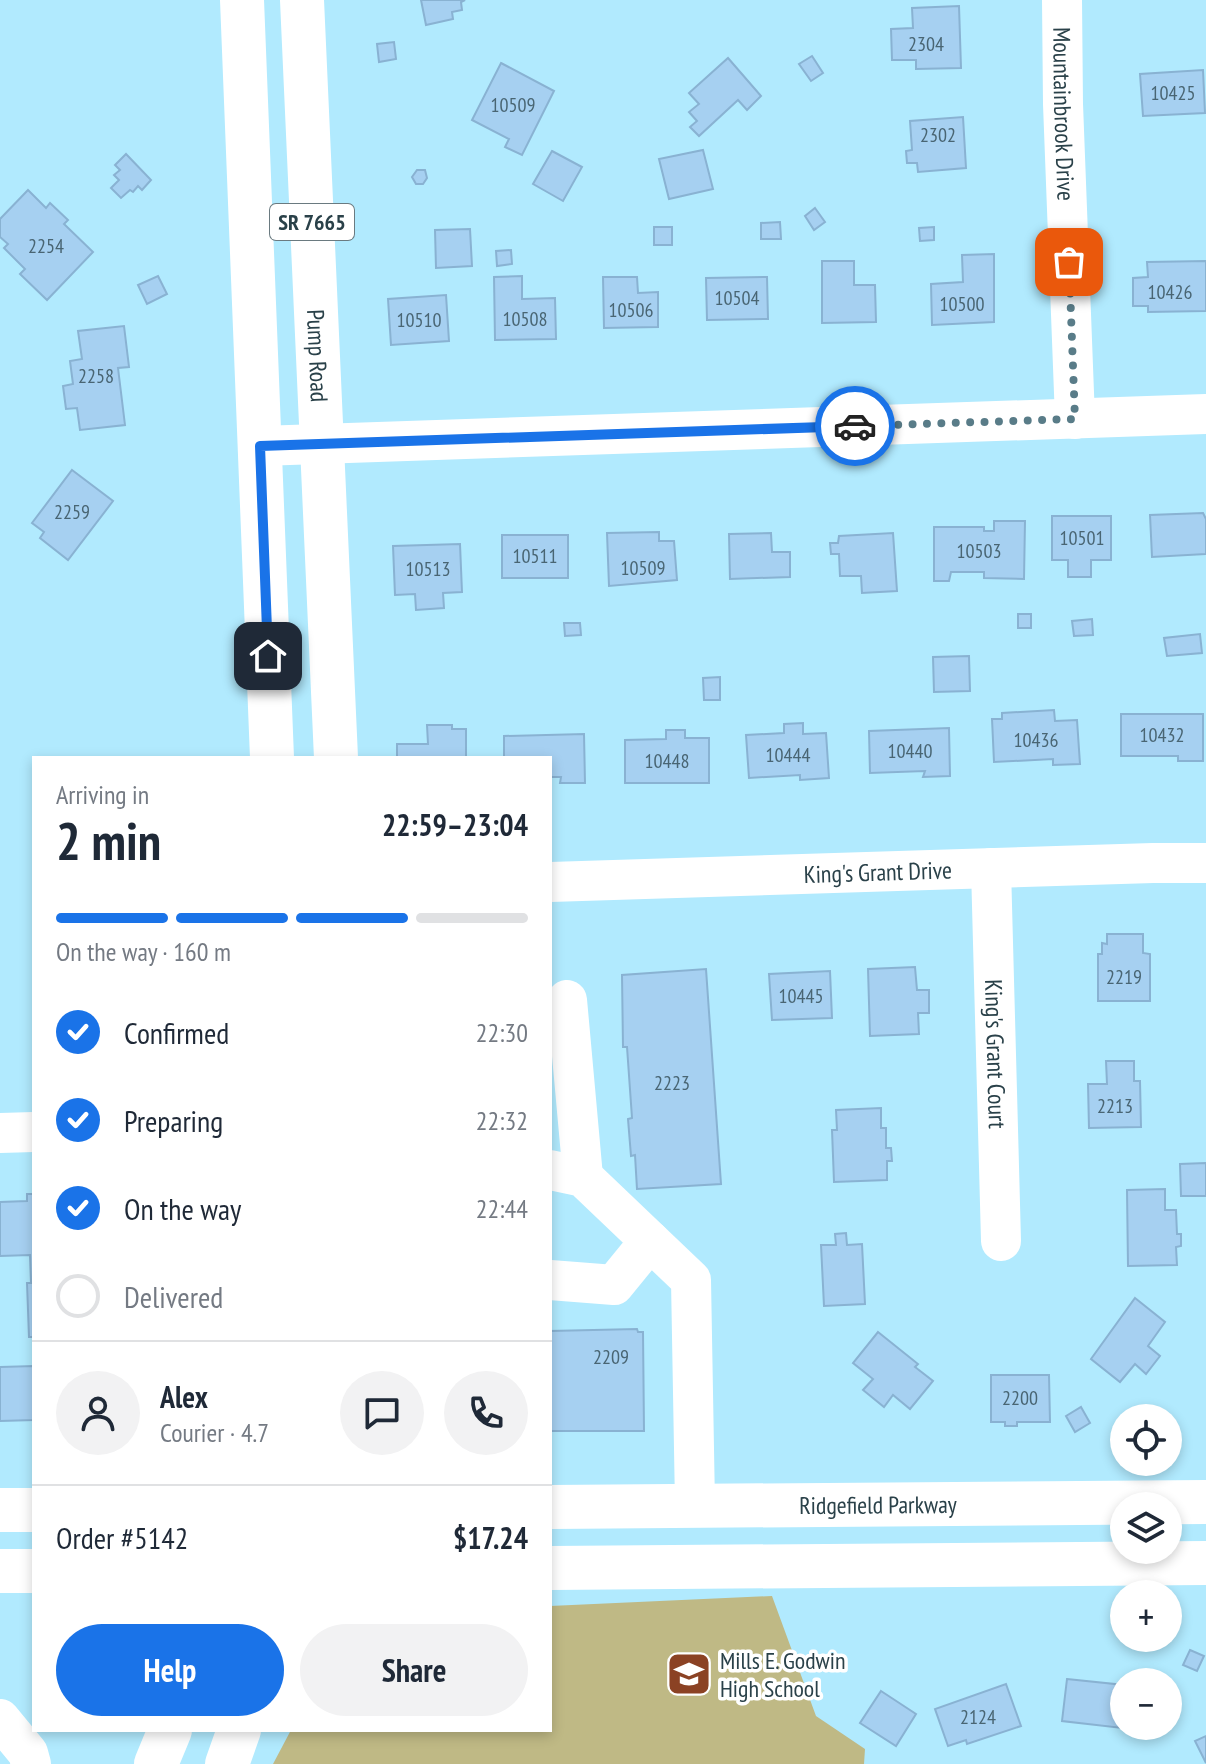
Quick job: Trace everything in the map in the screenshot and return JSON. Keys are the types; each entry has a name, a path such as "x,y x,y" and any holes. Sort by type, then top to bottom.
{"main road":[{"name":"SR 7665","path":"242,0 272,756"},
{"name":"Pump Road","path":"302,0 336,756"},
{"name":"Ridgefield Parkway","path":"552,1507 1206,1502"},
{"path":"0,1510 32,1510"},
{"path":"552,1568 1206,1563"},
{"path":"0,1571 32,1571"},
{"path":"156,1764 169,1732"},
{"path":"227,1764 238,1732"}],"street":[{"name":"Mountainbrook Drive","path":"1062,0 1075,419"},
{"path":"260,446 1206,414"},
{"name":"King's Grant Drive","path":"552,882 1206,863"},
{"name":"King's Grant Court","path":"991,868 1001,1241"},
{"path":"567,1000 566,1174 650,1241 691,1280 695,1505"},
{"path":"0,1133 32,1132"},
{"path":"552,1280 614,1285 650,1241"},
{"path":"0,1719 28,1753 31,1764"}],"shaded area":[{"name":"Mills E. Godwin High School","path":"772,1596 816,1716 865,1749 864,1764 273,1764 290,1732 552,1732 552,1606"}],"building":[{"path":"421,0 465,0 461,2 462,10 452,12 453,19 426,25"},
{"path":"959,6 961,68 916,69 916,60 892,60 891,29 913,28 912,8"},
{"path":"394,42 396,59 379,62 377,44"},
{"path":"812,56 823,73 811,81 799,64"},
{"path":"728,58 761,96 747,110 738,100 699,136 690,127 697,121 689,112 699,104 689,93"},
{"path":"501,63 554,91 522,155 505,147 509,139 472,120"},
{"path":"1203,70 1205,113 1143,116 1140,74"},
{"path":"963,117 966,168 918,172 917,163 907,163 906,151 912,150 910,121"},
{"path":"703,150 713,189 669,199 659,159"},
{"path":"552,151 582,167 563,201 533,184"},
{"path":"126,154 151,180 142,190 138,186 121,198 111,188 119,180 114,175 120,170 115,165"},
{"path":"417,170 425,170 427,178 423,184 416,184 412,177"},
{"path":"28,190 46,208 50,203 68,220 64,224 93,252 47,300 20,274 25,269 4,248 8,244 0,237 0,219"},
{"path":"815,208 825,222 814,230 805,216"},
{"path":"780,222 781,239 761,239 761,223"},
{"path":"654,227 672,227 672,245 654,245"},
{"path":"934,227 934,240 920,241 919,228"},
{"path":"470,229 472,266 436,268 435,230"},
{"path":"511,250 512,264 497,266 496,251"},
{"path":"994,254 994,322 932,325 931,284 963,282 962,255"},
{"path":"822,261 854,261 854,285 875,285 876,322 822,323"},
{"path":"1206,261 1206,311 1148,312 1148,306 1133,306 1133,278 1148,277 1147,262"},
{"path":"158,276 167,294 147,304 138,285"},
{"path":"522,276 522,299 555,298 556,339 495,340 494,277"},
{"path":"603,277 637,277 638,293 658,292 658,327 604,328"},
{"path":"767,277 768,319 707,320 706,278"},
{"path":"446,295 449,341 391,345 388,299"},
{"path":"124,326 129,367 118,368 125,425 80,430 77,408 66,409 63,386 73,384 70,361 82,359 78,331"},
{"path":"72,470 113,501 68,560 40,538 44,532 32,523"},
{"path":"1203,513 1206,519 1206,554 1152,557 1150,515"},
{"path":"1052,516 1111,516 1111,560 1091,560 1091,577 1068,577 1068,560 1052,560"},
{"path":"994,521 1025,521 1024,579 984,578 984,572 951,572 949,581 934,581 934,527 984,527 984,531 994,531"},
{"path":"659,532 659,541 674,541 677,580 609,586 607,533"},
{"path":"771,533 772,552 790,552 790,577 730,579 729,534"},
{"path":"893,533 897,591 862,593 861,576 840,576 839,554 831,554 830,543 838,543 839,536"},
{"path":"502,535 568,535 568,578 502,578"},
{"path":"460,544 462,592 443,593 444,608 416,610 415,594 395,595 393,546"},
{"path":"1018,614 1031,614 1031,628 1018,628"},
{"path":"1092,619 1093,635 1074,636 1072,621"},
{"path":"564,623 580,623 581,635 565,636"},
{"path":"1200,634 1202,653 1167,656 1164,638"},
{"path":"969,656 970,691 934,692 933,657"},
{"path":"720,677 720,700 704,700 703,678"},
{"path":"1054,710 1055,721 1077,720 1080,764 1053,765 1053,759 994,762 992,719 1002,719 1002,713"},
{"path":"1121,714 1203,714 1203,761 1178,761 1178,756 1121,756"},
{"path":"803,723 803,734 826,733 829,778 800,780 800,775 749,778 746,735 784,733 784,724"},
{"path":"427,725 452,725 452,729 466,729 466,756 397,756 397,744 428,744"},
{"path":"949,728 950,776 923,777 925,771 870,773 869,731"},
{"path":"666,730 685,730 685,738 709,738 709,783 625,783 625,740 666,739"},
{"path":"584,734 585,783 560,783 561,777 552,777 552,756 504,756 504,736"},
{"path":"1107,934 1143,934 1143,953 1150,954 1150,1001 1098,1001 1098,954 1102,954 1102,943 1107,944"},
{"path":"915,967 917,990 929,990 929,1013 918,1013 919,1034 870,1036 868,969"},
{"path":"706,969 721,1184 637,1189 628,1119 632,1118 627,1047 623,1047 622,975"},
{"path":"830,971 832,1018 772,1020 769,974"},
{"path":"1106,1061 1134,1061 1134,1081 1140,1081 1141,1127 1089,1128 1088,1084 1107,1084"},
{"path":"881,1108 881,1128 886,1128 886,1148 891,1148 892,1161 887,1161 887,1180 834,1182 832,1130 837,1130 836,1110"},
{"path":"1206,1163 1206,1196 1181,1196 1180,1164"},
{"path":"1165,1189 1165,1210 1176,1210 1177,1234 1181,1234 1181,1246 1176,1247 1177,1265 1128,1266 1127,1190"},
{"path":"27,1194 32,1194 32,1337 29,1337 27,1283 31,1283 30,1255 0,1256 0,1202 27,1201"},
{"path":"846,1233 847,1245 862,1244 865,1304 824,1306 821,1245 836,1245 835,1234"},
{"path":"1135,1298 1165,1322 1148,1346 1160,1356 1146,1374 1135,1364 1120,1382 1091,1359"},
{"path":"637,1329 643,1332 644,1431 552,1431 552,1331"},
{"path":"878,1332 918,1364 915,1367 933,1381 910,1409 893,1395 884,1407 863,1390 873,1379 853,1363"},
{"path":"32,1366 32,1420 0,1421 0,1367"},
{"path":"991,1375 1049,1375 1050,1422 1017,1422 1017,1426 1005,1426 1005,1422 991,1422"},
{"path":"1081,1407 1090,1423 1075,1432 1066,1416"},
{"path":"1190,1650 1204,1656 1197,1671 1183,1665"},
{"path":"1067,1679 1110,1684 1110,1727 1062,1721"},
{"path":"1006,1684 1021,1726 967,1744 966,1740 948,1746 935,1709"},
{"path":"881,1691 916,1714 896,1746 860,1723"},
{"path":"1206,1736 1206,1763 1195,1741"}],"way so far":[{"path":"855,426 1075,419 1069,262"}],"place":[{"name":"Mills E. Godwin High School","path":"689,1674"}],"route":[{"path":"268,656 260,446 855,426"}]}
